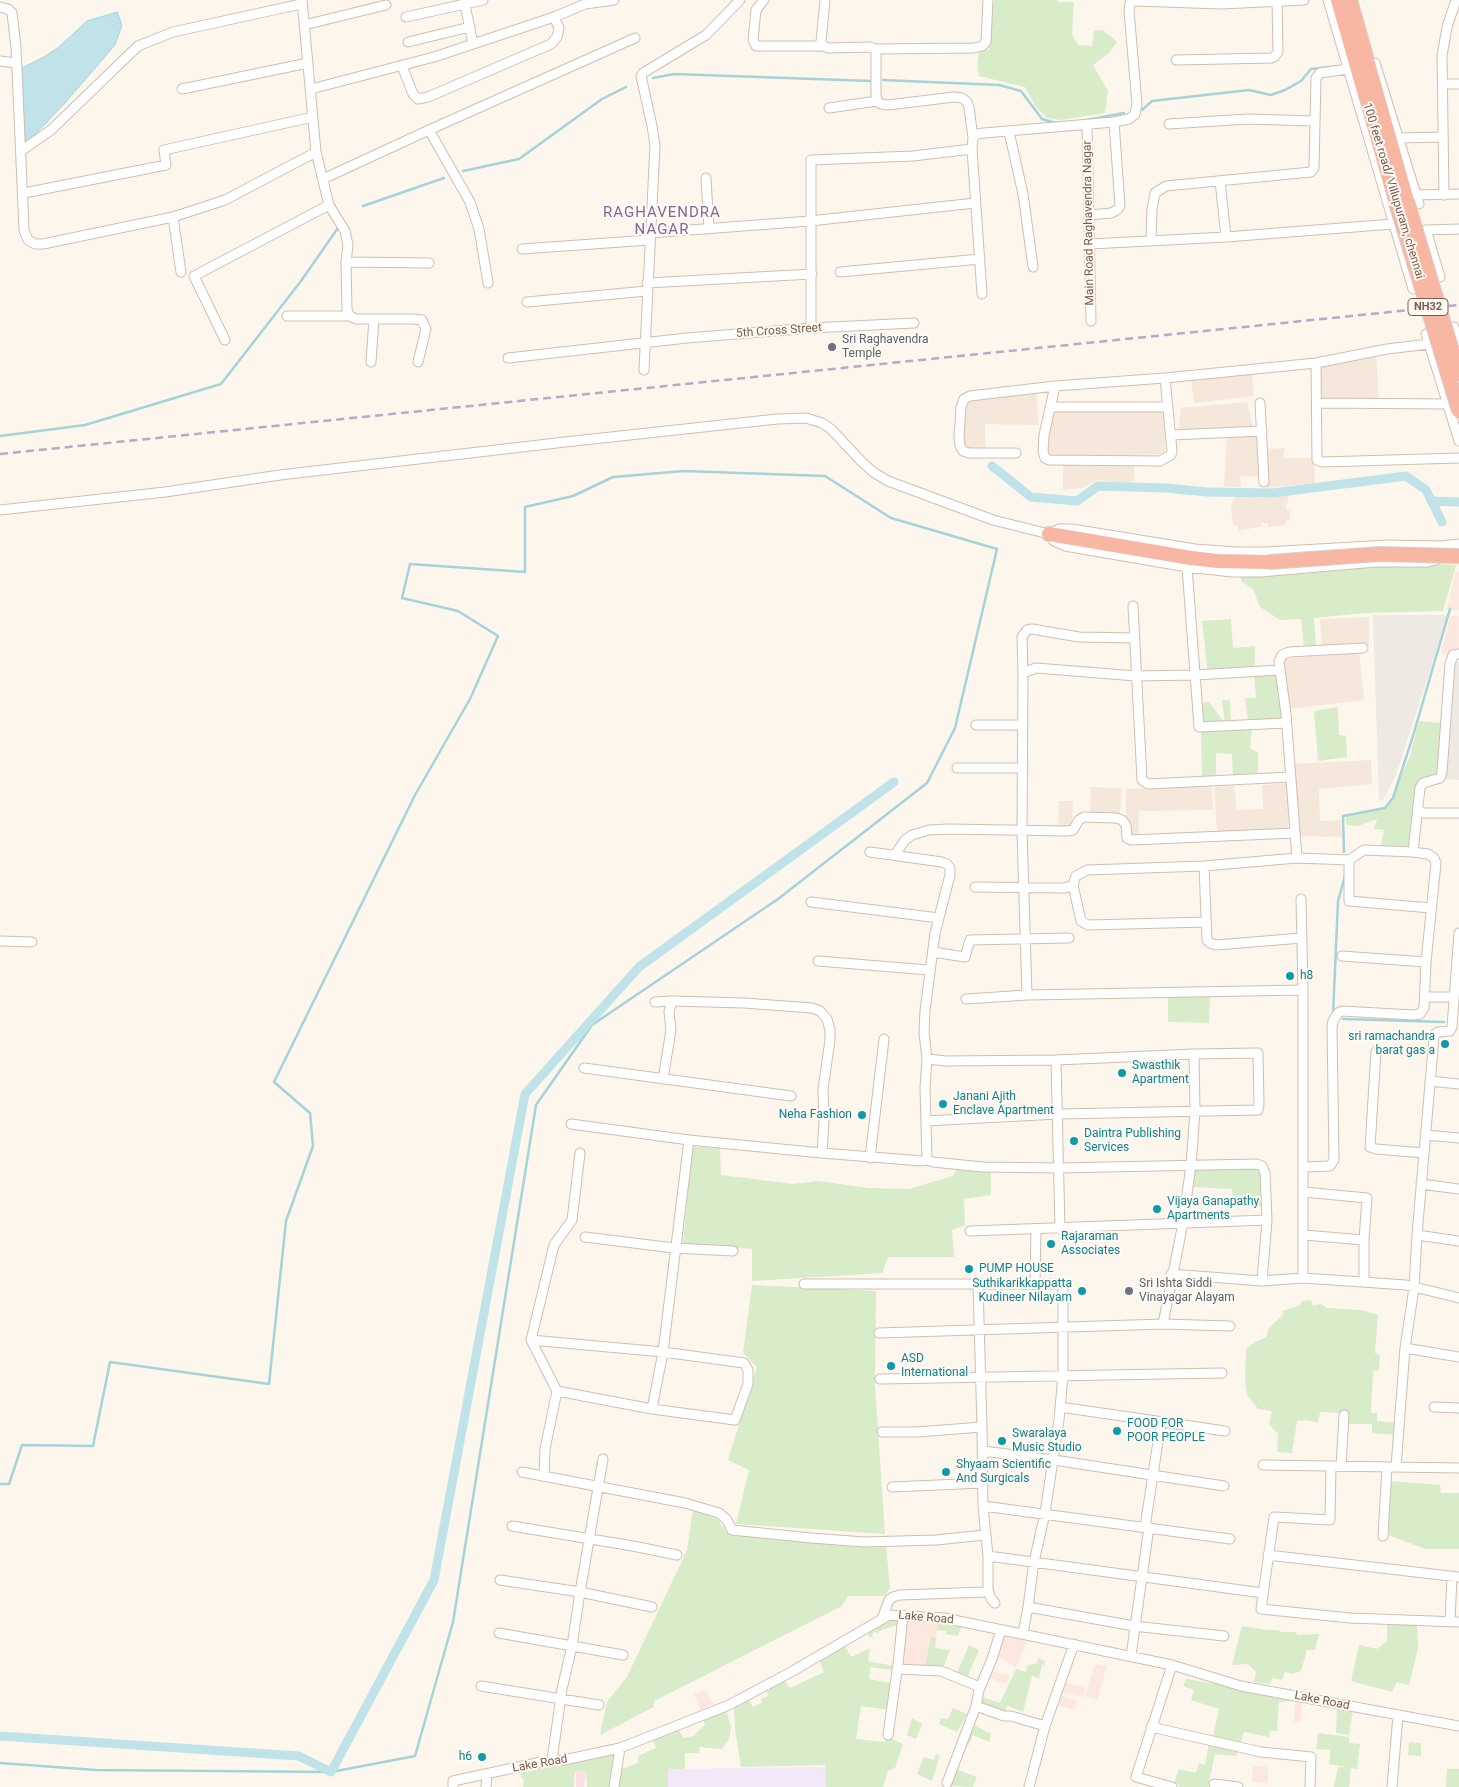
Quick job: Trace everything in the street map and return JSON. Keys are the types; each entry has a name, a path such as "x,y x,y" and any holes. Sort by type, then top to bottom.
{"highway":[{"name":"100 feet road/ Villupuram, chennai","path":"1338,0 1459,374"},
{"name":"100 feet road/ Villupuram, chennai","path":"1350,0 1405,203 1453,407"},
{"path":"1049,534 1209,560 1238,562 1269,562 1380,554 1459,556"}],"street":[{"path":"406,16 464,2 483,0"},
{"path":"311,89 402,66 473,44 554,16 584,2 614,0"},
{"path":"644,370 655,145 641,76 706,35 740,0"},
{"path":"764,0 756,10 754,40 754,45 756,46 870,47 875,49 974,48 982,46 986,42 988,0"},
{"path":"824,46 821,35 825,0"},
{"path":"973,138 978,134 984,133 1114,122 1129,119 1135,114 1137,104 1129,11 1130,3 1136,1 1222,4 1304,0"},
{"path":"1328,0 1348,69 1405,203"},
{"path":"1357,0 1397,138 1405,203 1393,224 1412,289"},
{"path":"1444,195 1442,56 1447,27 1456,0"},
{"path":"1176,60 1271,58 1275,56 1278,52 1277,1"},
{"path":"21,151 51,130 138,46 172,32 302,2 316,152 329,205 345,231 348,245 346,262 347,310 350,316"},
{"path":"464,2 473,44"},
{"path":"304,25 386,5"},
{"path":"0,7 8,9 12,13 16,47 24,193 24,230 28,240 34,244 43,244 173,217 225,200 316,152"},
{"path":"402,66 413,94 418,99 428,97 551,44 557,37 559,28 554,16"},
{"path":"408,42 470,27"},
{"path":"323,179 635,38"},
{"path":"875,49 876,95 881,104 954,97 962,98 967,102 973,138 972,149 982,294"},
{"path":"0,61 16,63"},
{"path":"182,90 308,63"},
{"path":"1151,241 1152,209 1155,193 1159,189 1175,184 1312,172 1314,168 1314,121 1317,75 1348,69"},
{"path":"1442,84 1459,84"},
{"path":"828,108 878,101"},
{"path":"24,193 166,164 164,150 313,117"},
{"path":"1169,124 1248,119 1314,121"},
{"path":"1089,215 1111,213 1118,210 1120,206 1114,122"},
{"name":"Main Road Raghavendra Nagar","path":"1087,124 1091,321"},
{"path":"428,130 470,202 478,229 488,283"},
{"path":"1009,132 1023,194 1033,267"},
{"path":"1397,138 1443,137"},
{"path":"810,328 812,274 810,221 811,160 913,156 972,149"},
{"path":"706,178 709,229"},
{"path":"1220,181 1226,237"},
{"path":"1405,203 1459,194"},
{"path":"522,249 976,203"},
{"path":"225,340 194,276 329,205"},
{"path":"173,217 181,272"},
{"path":"1090,244 1226,237 1393,224"},
{"path":"1440,277 1426,230 1459,229"},
{"path":"840,272 980,259"},
{"path":"346,262 429,263"},
{"path":"527,302 647,287 812,274"},
{"path":"287,316 350,316 356,319 413,318 422,320 426,329 418,362"},
{"path":"371,362 374,319"},
{"name":"5th Cross Street","path":"508,358 810,328 914,323"},
{"path":"1454,327 1459,344"},
{"path":"1426,334 1453,407 1459,440"},
{"path":"1016,453 969,453 963,451 959,438 961,407 964,400 970,396 1055,386 1165,378 1316,363 1387,349 1429,344"},
{"path":"1316,363 1318,460 1322,462 1459,458"},
{"path":"1055,386 1044,435 1043,451 1045,458 1049,460 1160,461 1171,455 1171,435 1165,378"},
{"path":"1260,403 1264,482"},
{"path":"1317,403 1453,407"},
{"path":"1050,407 1168,407"},
{"path":"0,510 165,492 290,474 777,419 806,418 822,422 873,472 888,481 993,520 1049,534 1059,530 1072,529 1195,549 1235,552 1388,545 1442,546 1459,544"},
{"path":"1171,435 1262,430"},
{"path":"1049,534 1054,541 1065,546 1187,567 1242,572 1376,562 1428,562 1436,560 1441,553 1442,546"},
{"path":"1306,550 1308,568"},
{"path":"1187,567 1199,727 1286,723"},
{"path":"1133,606 1140,776 1145,783 1193,783 1290,777"},
{"path":"1027,995 1022,830 1022,637 1026,630 1036,630 1079,637 1135,638"},
{"path":"1297,858 1279,662 1282,655 1289,652 1363,648"},
{"path":"1413,852 1420,788 1423,783 1440,778 1442,772 1450,658 1453,655 1459,654"},
{"path":"1023,673 1036,668 1136,676 1280,670"},
{"path":"976,725 1023,725"},
{"path":"957,768 1023,768"},
{"path":"1418,809 1430,813 1459,813"},
{"path":"895,855 905,840 912,835 929,830 948,828 1073,830 1079,820 1084,817 1116,818 1122,820 1126,825 1127,838 1131,840 1295,833"},
{"path":"1206,922 1088,925 1081,921 1073,885 1076,876 1087,870 1204,866 1297,858 1349,860 1364,850 1413,852 1428,854 1434,858 1436,863 1426,962 1424,1008 1420,1014 1413,1015 1342,1011 1338,1013 1333,1020 1332,1027 1334,1160 1330,1166 1304,1167"},
{"path":"870,852 947,864 950,868 929,970 924,1033 927,1060 925,1088 927,1160"},
{"path":"1349,860 1349,901 1431,908"},
{"path":"1204,866 1207,940 1216,945 1302,938"},
{"path":"975,887 1065,888 1073,885"},
{"path":"1301,899 1304,1278"},
{"path":"811,902 939,918"},
{"path":"1383,1536 1414,1288 1425,1135 1435,1034 1450,1031 1455,994 1459,933"},
{"path":"933,952 965,957 970,940 1069,938"},
{"path":"0,941 32,942"},
{"path":"1342,956 1426,962"},
{"path":"818,962 929,970"},
{"path":"966,999 1027,995 1303,990"},
{"path":"1424,997 1455,994"},
{"path":"663,1079 671,1030 669,1012 672,1000"},
{"path":"655,1002 672,1000 775,1004 820,1010 827,1019 830,1030 823,1089 822,1153"},
{"path":"870,1158 884,1039"},
{"path":"1376,1052 1370,1147 1424,1154"},
{"path":"926,1121 1058,1114 1258,1110 1260,1104 1258,1053 1056,1060 927,1060"},
{"path":"1163,1324 1191,1165 1195,1111 1194,1054"},
{"path":"1056,1060 1060,1229"},
{"path":"584,1068 791,1096"},
{"path":"1430,1080 1459,1084"},
{"path":"571,1124 689,1140 870,1158 927,1160 983,1167 1059,1168 1257,1164 1262,1166 1265,1173 1266,1220 1262,1281"},
{"path":"1425,1135 1459,1138"},
{"path":"652,1409 663,1352 674,1248 689,1140"},
{"path":"544,1475 545,1449 557,1391 531,1340 554,1245 572,1220 580,1153"},
{"path":"1421,1184 1459,1188"},
{"path":"1304,1192 1367,1198 1364,1282"},
{"path":"970,1231 1266,1220"},
{"path":"1035,1285 1036,1229"},
{"path":"1304,1235 1364,1240"},
{"path":"1417,1235 1459,1241"},
{"path":"585,1237 674,1248 733,1251"},
{"path":"1172,1274 1262,1281 1304,1278 1406,1285 1459,1298"},
{"path":"804,1284 1062,1284 1063,1375 1054,1460 1022,1633"},
{"path":"978,1284 982,1506 988,1556 988,1590 991,1599 995,1603"},
{"path":"879,1333 1163,1324 1230,1326"},
{"path":"531,1340 663,1352 744,1363 748,1370 748,1384 735,1420 652,1409 557,1391"},
{"path":"1406,1348 1459,1357"},
{"path":"880,1379 1222,1373"},
{"path":"1060,1407 1225,1431"},
{"path":"1434,1407 1459,1408"},
{"path":"1268,1554 1456,1577 1455,1622 1350,1618 1261,1609 1268,1554 1274,1517 1330,1520 1344,1415"},
{"path":"1131,1656 1161,1422"},
{"path":"882,1432 917,1432 982,1427"},
{"path":"982,1451 1224,1486"},
{"path":"552,1760 603,1459"},
{"path":"1263,1465 1459,1468"},
{"path":"522,1472 685,1503 719,1513 728,1520 732,1530 864,1542 936,1540 985,1535"},
{"path":"892,1487 983,1484"},
{"path":"982,1506 1230,1539"},
{"path":"512,1526 677,1555"},
{"path":"988,1556 1263,1593"},
{"path":"500,1580 580,1592 652,1607"},
{"path":"882,1619 889,1600 900,1595 985,1592 988,1590"},
{"path":"1028,1607 1134,1626 1224,1636"},
{"name":"Lake Road","path":"453,1787 454,1781 620,1748 729,1705 791,1672 889,1615 944,1618 1022,1633 1172,1665 1241,1686 1459,1726"},
{"path":"888,1735 903,1615"},
{"path":"947,1783 976,1706 980,1687 992,1659 1001,1630"},
{"path":"499,1633 623,1655"},
{"path":"1029,1787 1045,1726 1074,1644"},
{"path":"1172,1665 1136,1778 1172,1787"},
{"path":"897,1669 941,1671 980,1687"},
{"path":"481,1686 599,1705"},
{"path":"976,1706 1004,1716 1011,1716 1045,1726"},
{"path":"1392,1787 1398,1715"},
{"path":"1151,1727 1261,1752 1311,1757 1310,1787"},
{"path":"614,1787 620,1748"},
{"path":"486,1787 487,1774"},
{"path":"1214,1784 1238,1787"}],"shaded area":[{"path":"1376,355 1379,400 1319,402 1319,364"},
{"path":"1252,374 1254,396 1194,403 1191,379"},
{"path":"1037,393 1038,425 985,424 985,449 965,448 959,440 962,404 970,399"},
{"path":"1247,402 1253,426 1178,432 1181,408"},
{"path":"1050,410 1165,410 1165,454 1051,457 1046,451"},
{"path":"1227,434 1259,434 1258,477 1240,476 1241,487 1224,487"},
{"path":"1285,448 1283,458 1314,458 1315,483 1267,488 1266,449"},
{"path":"1134,461 1134,481 1121,483 1098,480 1083,488 1063,490 1063,464"},
{"path":"1289,494 1286,509 1290,511 1290,520 1286,521 1286,525 1268,527 1268,523 1261,523 1262,526 1238,531 1238,526 1233,526 1231,508 1233,500 1237,497 1256,495 1258,498 1264,498 1266,495"},
{"path":"1455,572 1459,572 1459,610 1447,610"},
{"path":"1373,615 1448,615 1396,775 1383,800 1379,800"},
{"path":"1450,616 1459,616 1459,654 1441,654"},
{"path":"1369,617 1369,646 1322,648 1320,619"},
{"path":"1359,652 1364,700 1288,709 1282,659"},
{"path":"1453,662 1459,662 1459,780 1446,779"},
{"path":"1371,760 1372,784 1319,789 1320,821 1341,820 1342,837 1296,836 1289,764"},
{"path":"1288,783 1288,830 1217,833 1214,787 1234,786 1237,810 1263,809 1262,785"},
{"path":"1212,785 1213,810 1139,811 1139,834 1126,835 1126,789"},
{"path":"1091,787 1122,788 1120,814 1090,813"},
{"path":"1059,801 1073,801 1072,827 1058,828"},
{"path":"908,1617 933,1618 932,1624 938,1624 936,1638 931,1637 924,1669 899,1668"},
{"path":"1003,1633 1028,1640 1016,1667 997,1656"},
{"path":"1095,1664 1107,1666 1097,1700 1085,1696"},
{"path":"993,1671 1010,1676 1006,1684 988,1678"},
{"path":"1063,1682 1085,1687 1083,1697 1061,1692"},
{"path":"706,1690 713,1704 700,1710 694,1693"},
{"path":"1062,1696 1078,1701 1075,1710 1058,1705"},
{"path":"1295,1702 1302,1702 1301,1722 1294,1722"},
{"path":"1253,1766 1268,1767 1268,1783 1252,1782"},
{"path":"826,1767 826,1787 668,1787 668,1769"},
{"path":"586,1771 584,1787 576,1787 576,1772"}],"green space":[{"path":"994,0 1057,0 1058,2 1074,2 1072,34 1078,45 1092,46 1094,31 1103,30 1117,42 1109,53 1093,65 1108,91 1105,113 1061,120 1047,118 1036,107 1025,87 979,76 977,67 979,51 989,50"},
{"path":"1376,562 1456,565 1443,611 1365,613 1314,618 1316,646 1304,647 1301,619 1280,620 1260,607 1253,589 1241,581 1241,574"},
{"path":"1231,619 1233,648 1255,646 1255,667 1276,667 1208,674 1202,621"},
{"path":"1280,671 1285,723 1199,727 1197,703 1209,702 1225,723 1222,700 1230,700 1231,722 1248,721 1245,698 1256,698 1254,674"},
{"path":"1338,707 1339,735 1346,736 1347,757 1318,761 1314,711"},
{"path":"1419,721 1443,723 1442,772 1423,784 1409,849 1380,851 1384,830 1374,829 1377,819 1358,826 1347,825 1345,816 1388,807 1410,756"},
{"path":"1252,727 1250,748 1258,753 1258,777 1233,778 1232,754 1216,753 1216,780 1202,780 1201,731"},
{"path":"1210,993 1209,1023 1168,1022 1168,994"},
{"path":"692,1147 720,1148 721,1175 793,1184 818,1181 869,1188 909,1189 953,1176 956,1169 991,1170 991,1195 964,1199 965,1225 952,1230 954,1257 888,1257 882,1273 752,1281 752,1249 683,1243"},
{"path":"1195,1167 1261,1168 1264,1206 1233,1204 1232,1189 1191,1187"},
{"path":"752,1285 876,1291 875,1385 885,1534 736,1524 749,1470 728,1460 757,1367 743,1353"},
{"path":"1311,1300 1313,1306 1321,1304 1327,1308 1362,1310 1378,1315 1375,1353 1380,1355 1379,1370 1373,1371 1371,1413 1377,1413 1377,1421 1398,1423 1397,1435 1372,1433 1372,1424 1346,1424 1345,1413 1320,1412 1318,1423 1307,1420 1297,1421 1292,1453 1277,1452 1278,1434 1269,1424 1272,1411 1258,1409 1247,1395 1245,1380 1246,1349 1266,1337 1269,1328 1284,1314 1282,1311 1301,1305 1301,1301"},
{"path":"1389,1481 1440,1485 1441,1493 1459,1493 1459,1549 1425,1549 1389,1535"},
{"path":"693,1510 717,1519 729,1535 886,1546 890,1588 885,1596 848,1596 842,1606 654,1701 654,1707 600,1735 607,1702 627,1677 687,1550"},
{"path":"889,1615 902,1616 901,1624 879,1631 879,1633 873,1632 872,1637 869,1637 867,1632 844,1644 851,1657 870,1648 868,1661 894,1666 893,1670 870,1667 869,1679 891,1683 888,1710 861,1706 856,1739 884,1742 889,1737 903,1744 895,1768 888,1771 883,1787 826,1787 825,1765 741,1767 735,1730 734,1704 747,1697 753,1707 762,1703 761,1699 768,1696 767,1692 769,1690 767,1687 782,1677 790,1688 824,1672 818,1657"},
{"path":"934,1618 963,1623 958,1636 946,1634 947,1631 937,1630 938,1624 933,1624"},
{"path":"1417,1622 1418,1648 1409,1685 1397,1682 1392,1692 1351,1681 1359,1645 1377,1649 1387,1641 1387,1623"},
{"path":"1242,1626 1278,1630 1281,1632 1295,1632 1298,1635 1319,1634 1315,1650 1307,1650 1301,1671 1292,1674 1285,1672 1282,1680 1273,1678 1270,1684 1254,1682 1256,1672 1248,1664 1232,1665"},
{"path":"931,1637 936,1638 935,1648 950,1650 942,1671 924,1669"},
{"path":"969,1645 979,1650 967,1678 957,1673"},
{"path":"1038,1658 1045,1661 1044,1665 1042,1665 1039,1678 1032,1676 1023,1712 1007,1706 1004,1715 980,1706 982,1697 1000,1703 1016,1669 1026,1672 1028,1665 1036,1664"},
{"path":"1186,1679 1289,1696 1289,1701 1279,1702 1277,1731 1270,1731 1269,1737 1244,1732 1240,1745 1213,1737 1219,1709 1191,1700 1194,1690 1183,1686"},
{"path":"1337,1705 1353,1709 1349,1735 1336,1733"},
{"path":"725,1707 731,1727 729,1739 722,1749 700,1747 699,1753 685,1753 685,1769 668,1769 668,1787 616,1787 618,1768 625,1768 638,1763 638,1756 656,1748 651,1735 679,1729 683,1738 693,1736 705,1725 702,1716"},
{"path":"953,1708 967,1714 957,1732 939,1724 941,1718 948,1719"},
{"path":"912,1718 922,1724 916,1739 907,1735"},
{"path":"972,1724 991,1734 989,1742 973,1735 969,1745 964,1743"},
{"path":"1318,1733 1349,1737 1349,1743 1360,1744 1357,1769 1351,1768 1349,1787 1334,1787 1338,1767 1347,1767 1329,1764 1332,1735 1330,1750 1316,1749"},
{"path":"1209,1742 1240,1748 1236,1756 1215,1754 1208,1786 1214,1787 1179,1787 1179,1785 1174,1783 1179,1769 1196,1773 1199,1763 1205,1765"},
{"path":"1409,1742 1421,1743 1421,1756 1408,1755"},
{"path":"618,1750 611,1787 587,1787 586,1771 575,1772 574,1787 523,1787 524,1779 521,1778 521,1773 512,1772"},
{"path":"936,1754 940,1756 932,1781 917,1774 924,1757 934,1760"},
{"path":"955,1769 977,1777 973,1787 949,1786"},
{"path":"1447,1769 1459,1769 1459,1787 1446,1787"}],"water":[{"path":"117,12 122,25 115,45 64,104 26,144 21,102 20,69 59,47 87,21"}],"waterway":[{"path":"1142,110 1152,101 1249,90 1271,95 1301,81 1311,69 1339,66"},
{"path":"653,78 674,74 871,81"},
{"path":"883,80 999,85 1021,91 1042,119 1056,123"},
{"path":"463,171 519,159 602,99 626,87"},
{"path":"1081,121 1124,113"},
{"path":"363,206 444,178"},
{"path":"0,436 85,425 221,384 301,281 340,225"},
{"path":"992,466 1031,497 1077,501 1098,486 1166,488 1207,492 1273,493 1406,476 1426,490 1442,522"},
{"path":"0,1484 9,1484 22,1445 93,1446 110,1362 269,1384 286,1221 313,1146 310,1113 274,1082 415,795 470,699 498,636 458,611 402,598 410,564 525,572 525,507 573,496 613,477 684,471 825,476 891,518 997,549 955,728 927,783 778,899 592,1025 536,1105 453,1622 415,1756 331,1772 96,1770 0,1763"},
{"path":"1431,501 1459,502"},
{"path":"1344,852 1343,816 1385,808 1393,798 1450,609"},
{"path":"0,1736 299,1756 331,1772 434,1580 525,1094 639,967 894,782"},
{"path":"1333,1015 1338,901 1345,876"},
{"path":"1343,1019 1444,1022"}],"railway":[{"path":"0,454 1459,305"}],"place":[{"name":"Sri Raghavendra Temple","path":"832,347"},
{"name":"h8","path":"1290,976"},
{"name":"sri ramachandra barat gas a","path":"1445,1044"},
{"name":"Swasthik Apartment","path":"1122,1073"},
{"name":"Janani Ajith Enclave Apartment","path":"943,1104"},
{"name":"Neha Fashion","path":"862,1115"},
{"name":"Daintra Publishing Services","path":"1074,1141"},
{"name":"Vijaya Ganapathy Apartments","path":"1157,1209"},
{"name":"Rajaraman Associates","path":"1051,1244"},
{"name":"PUMP HOUSE","path":"969,1269"},
{"name":"Suthikarikkappatta Kudineer Nilayam","path":"1082,1291"},
{"name":"Sri Ishta Siddi Vinayagar Alayam","path":"1129,1291"},
{"name":"ASD International","path":"891,1366"},
{"name":"FOOD FOR POOR PEOPLE","path":"1117,1431"},
{"name":"Swaralaya Music Studio","path":"1002,1441"},
{"name":"Shyaam Scientific And Surgicals","path":"946,1472"},
{"name":"h6","path":"482,1757"}],"district":[{"name":"RAGHAVENDRA NAGAR","path":"662,222"}]}
